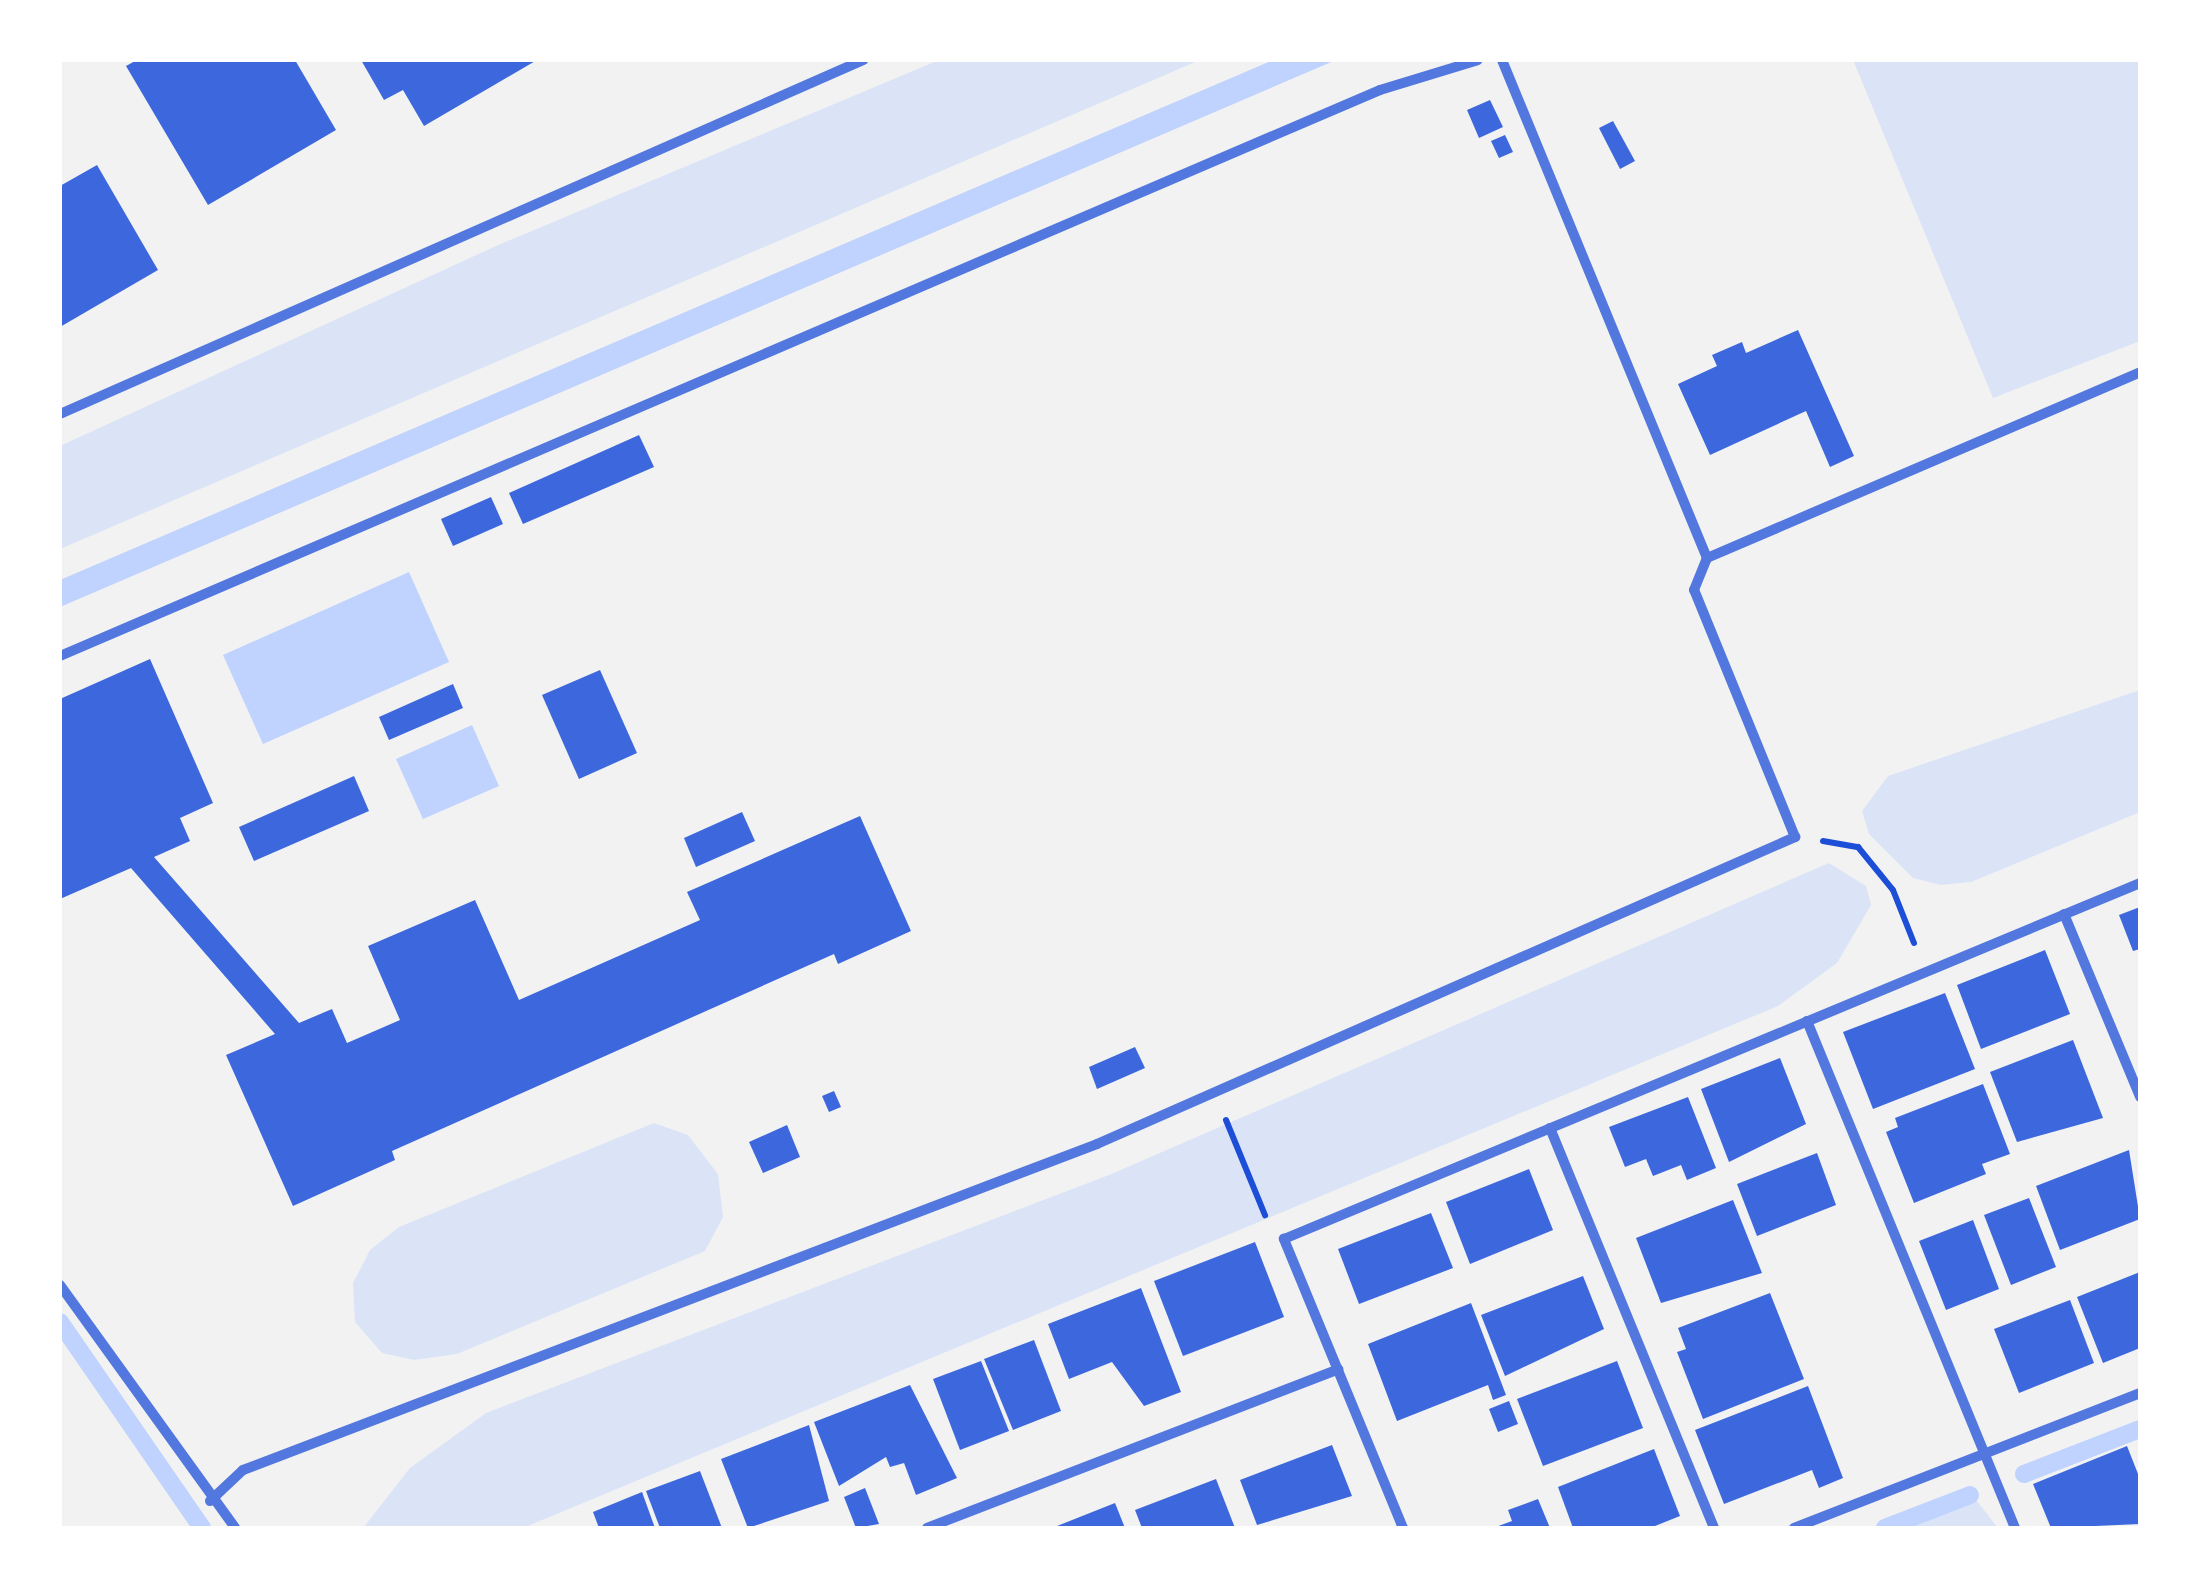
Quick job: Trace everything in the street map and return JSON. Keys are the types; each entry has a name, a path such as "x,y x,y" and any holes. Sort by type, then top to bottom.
{"street":[{"path":"60,414 863,60"},
{"path":"60,656 1380,90 1478,60"},
{"path":"210,1501 243,1470 1214,1092 1796,837 1694,590 1707,558 1502,60"},
{"path":"1707,558 2140,372"},
{"path":"1403,1528 1284,1238 2140,882"},
{"path":"2064,914 2140,1098"},
{"path":"1807,1022 2016,1528"},
{"path":"1550,1128 1714,1528"},
{"path":"60,1285 210,1501 235,1528"},
{"path":"927,1528 1338,1368"},
{"path":"1794,1528 2140,1394"}],"path":[{"path":"1796,837 1858,847 1893,890 1926,972"},
{"path":"1214,1092 1266,1216"}],"shaded area":[{"path":"939,60 1200,60 60,549 60,446 496,246"},
{"path":"1853,60 2140,60 2140,341 1993,398"},
{"path":"2140,690 2140,812 1971,882 1941,885 1913,878 1869,834 1862,811 1888,776"},
{"path":"1829,863 1866,886 1871,905 1837,963 1778,1006 523,1528 363,1528 410,1468 486,1413 1109,1175"},
{"path":"654,1123 688,1135 718,1174 723,1217 705,1251 457,1354 414,1360 382,1353 355,1322 353,1283 370,1250 399,1227"},
{"path":"1977,1501 1998,1528 1907,1528"}],"water":[{"path":"1273,60 1336,60 60,607 60,580"},
{"path":"409,572 449,662 263,744 223,655"},
{"path":"472,725 499,786 423,819 396,759"}],"building":[{"path":"137,60 295,60 336,130 208,205 126,66"},
{"path":"361,60 537,60 424,126 403,90 384,100"},
{"path":"1490,100 1503,127 1479,138 1467,110"},
{"path":"1613,121 1635,161 1620,169 1599,128"},
{"path":"1505,135 1513,152 1499,158 1491,141"},
{"path":"97,165 158,270 60,327 60,186"},
{"path":"1798,330 1854,456 1830,467 1806,411 1710,455 1678,384 1717,366 1712,355 1742,342 1746,353"},
{"path":"639,435 654,467 523,524 509,493"},
{"path":"491,497 503,524 453,546 441,519"},
{"path":"150,659 213,803 180,818 190,841 154,857 299,1023 332,1009 347,1043 400,1020 368,946 475,900 519,1000 700,920 687,892 860,816 911,931 838,964 834,954 392,1151 395,1160 293,1206 226,1055 275,1034 131,868 60,899 60,699"},
{"path":"600,670 637,753 579,779 542,695"},
{"path":"453,684 463,708 389,740 379,717"},
{"path":"354,776 369,811 254,861 239,827"},
{"path":"742,812 755,841 696,867 684,838"},
{"path":"2140,907 2140,949 2133,951 2119,915"},
{"path":"2045,950 2070,1014 1981,1049 1957,985"},
{"path":"1945,993 1975,1069 1873,1109 1843,1032"},
{"path":"2073,1040 2103,1118 2017,1142 1990,1072"},
{"path":"1135,1047 1145,1068 1097,1089 1089,1067"},
{"path":"1780,1058 1806,1124 1729,1162 1701,1089"},
{"path":"1983,1084 2010,1154 1982,1164 1986,1174 1914,1203 1886,1132 1898,1127 1895,1118"},
{"path":"834,1091 841,1107 829,1112 822,1096"},
{"path":"1688,1097 1716,1168 1687,1180 1681,1165 1653,1176 1646,1159 1625,1167 1609,1127"},
{"path":"787,1125 800,1157 763,1173 749,1142"},
{"path":"2129,1150 2140,1219 2060,1250 2036,1186"},
{"path":"1817,1153 1836,1205 1757,1236 1737,1184"},
{"path":"1529,1169 1553,1230 1470,1264 1446,1202"},
{"path":"2029,1198 2056,1267 2011,1285 1984,1215"},
{"path":"1733,1200 1762,1273 1661,1303 1636,1238"},
{"path":"1431,1213 1453,1268 1359,1304 1338,1249"},
{"path":"1973,1220 1999,1289 1946,1310 1919,1241"},
{"path":"1255,1242 1284,1317 1183,1356 1154,1281"},
{"path":"2140,1272 2140,1348 2103,1363 2077,1297"},
{"path":"1583,1276 1604,1329 1505,1376 1481,1315"},
{"path":"1141,1288 1181,1392 1144,1406 1112,1362 1069,1379 1048,1324"},
{"path":"1770,1293 1804,1379 1703,1419 1677,1352 1686,1349 1678,1328"},
{"path":"2070,1300 2094,1363 2019,1393 1994,1329"},
{"path":"1471,1303 1506,1395 1493,1400 1488,1385 1397,1421 1368,1344"},
{"path":"1034,1340 1061,1411 1013,1430 984,1359"},
{"path":"981,1361 1009,1431 960,1450 933,1379"},
{"path":"1617,1361 1643,1428 1543,1466 1517,1399"},
{"path":"910,1385 957,1478 916,1495 904,1463 890,1467 886,1457 839,1486 814,1422"},
{"path":"1808,1386 1843,1478 1819,1488 1812,1470 1724,1504 1695,1430"},
{"path":"1509,1401 1518,1424 1498,1432 1489,1409"},
{"path":"809,1425 829,1501 748,1528 721,1459"},
{"path":"1332,1445 1352,1496 1257,1525 1240,1480"},
{"path":"2127,1446 2140,1479 2140,1524 2051,1528 2033,1484"},
{"path":"1654,1449 1680,1516 1650,1528 1573,1528 1558,1487"},
{"path":"700,1471 722,1528 660,1528 646,1491"},
{"path":"1216,1479 1235,1528 1142,1528 1135,1510"},
{"path":"865,1488 879,1524 856,1528 844,1497"},
{"path":"642,1492 655,1528 599,1528 593,1512"},
{"path":"1538,1499 1550,1528 1493,1528 1512,1521 1508,1510"},
{"path":"1115,1503 1125,1528 1052,1528"}],"waterway":[{"path":"60,1322 202,1528"},
{"path":"2024,1474 2140,1429"},
{"path":"1885,1528 1970,1495"}]}
